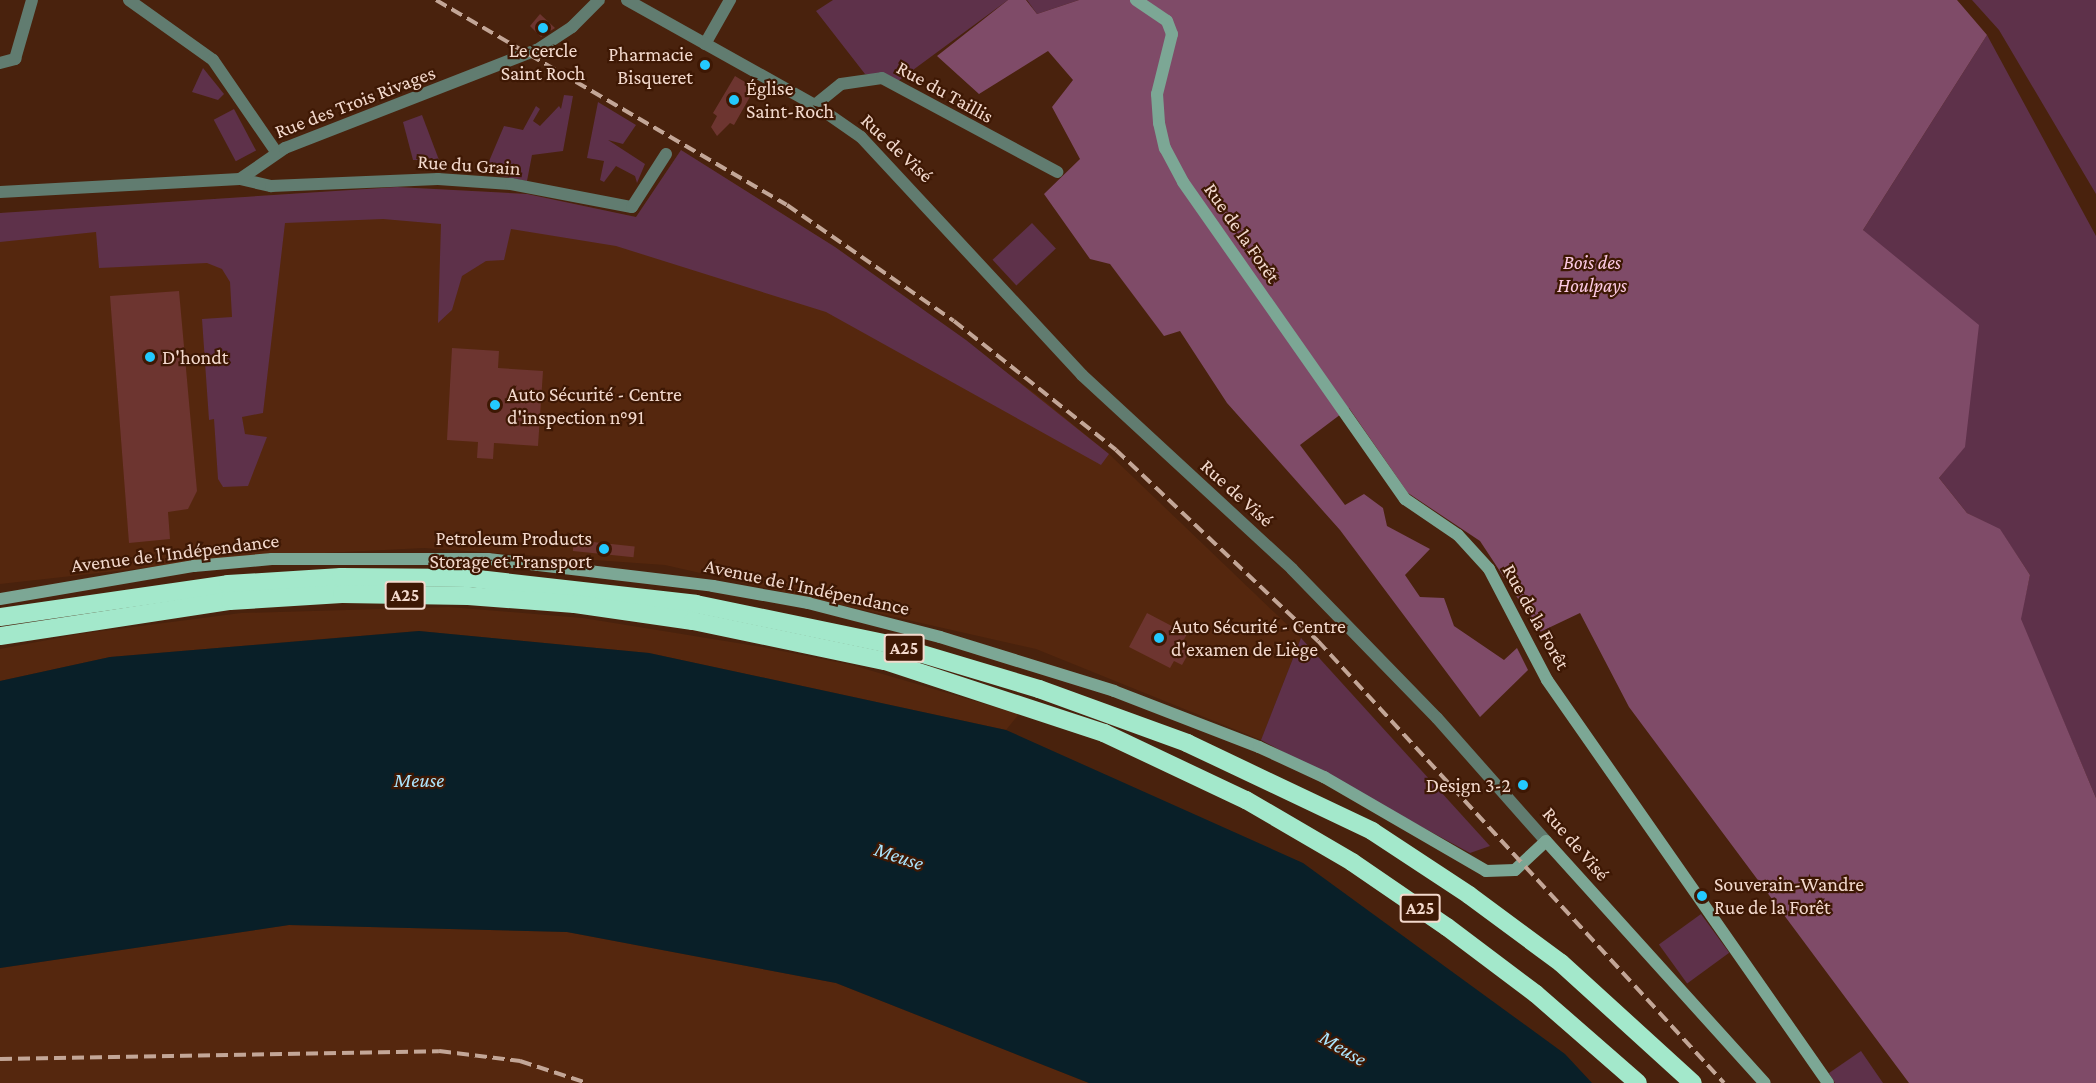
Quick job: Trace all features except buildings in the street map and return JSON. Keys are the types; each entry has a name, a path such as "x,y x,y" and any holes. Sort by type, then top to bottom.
{"highway":[{"name":"A25","path":"0,617 228,584 341,577 469,578 696,604 889,644 1039,689 1187,743 1372,831 1469,895 1561,963 1693,1083"},
{"name":"A25","path":"0,636 230,601 342,594 468,596 575,604 693,621 885,661 1104,733 1246,800 1352,862 1447,927 1536,994 1638,1083"}],"main road":[{"name":"Rue de la Forêt","path":"1136,0 1167,21 1172,34 1157,94 1159,123 1165,148 1183,182 1405,499 1458,535 1489,569 1547,680 1828,1083"},
{"name":"Avenue de l'Indépendance","path":"0,599 194,566 336,556 488,559 619,571 808,603 940,637 1185,717 1324,777 1486,871 1515,870 1534,855 1546,841"},
{"name":"Rue de Visé","path":"1546,841 1765,1083"}],"street":[{"path":"0,63 15,59 32,0"},
{"path":"129,0 213,60 277,153"},
{"name":"Rue des Trois Rivages","path":"240,179 277,153 530,53 572,27 599,0"},
{"name":"Rue de Visé","path":"627,0 815,105 861,137 908,182 1082,375 1292,569 1437,718 1546,841"},
{"path":"705,44 730,0"},
{"name":"Rue du Taillis","path":"815,105 842,84 882,78 1057,172"},
{"name":"Rue du Grain","path":"240,179 271,186 438,179 511,184 632,207 666,154"},
{"path":"0,192 240,179"}],"shaded area":[{"path":"833,0 1008,0 898,81 885,74 865,74 816,11"},
{"path":"1027,0 1079,0 1037,14"},
{"path":"1972,0 2096,0 2096,194 1999,30"},
{"path":"1987,35 2096,236 2096,798 2020,619 2030,575 2000,530 1967,513 1939,478 1965,446 1863,230"},
{"path":"203,68 224,94 218,100 192,92"},
{"path":"564,95 573,96 563,151 532,155 527,181 484,173 504,126 523,130 536,106 540,109 533,121 540,126 559,106 561,109"},
{"path":"598,102 636,125 623,144 608,140 645,164 637,183 635,176 616,166 604,182 600,180 604,161 587,158"},
{"path":"234,109 256,150 236,161 214,120"},
{"path":"422,115 439,160 413,160 403,122"},
{"path":"681,150 835,247 1036,394 1109,454 1301,638 1261,740 1036,649 665,565 424,548 243,557 0,584 0,213 397,187 527,194 636,217"},
{"path":"681,150 835,247 966,340 1109,454 1101,465 826,312 616,246 511,229 504,260 486,261 462,276 452,310 438,323 441,224 383,219 285,223 263,413 242,417 245,434 267,437 248,486 223,487 218,479 214,419 209,420 202,319 232,317 230,282 222,269 207,263 99,268 96,232 0,242 0,213 397,187 527,194 636,217"},
{"path":"1032,223 1056,249 1016,285 993,260"},
{"path":"449,607 583,618 762,647 852,665 1019,714 1006,730 649,653 418,631 110,657 0,681 0,649 79,634 241,613"},
{"path":"1301,638 1490,846 1470,853 1261,740"},
{"path":"1701,914 1729,953 1687,983 1659,945"},
{"path":"289,925 567,932 836,983 1089,1083 0,1083 0,968"},
{"path":"1861,1051 1883,1083 1835,1083 1829,1073"}],"green space":[{"name":"Bois des Houlpays","path":"1008,0 1026,0 1037,14 1079,0 1957,0 1987,35 1863,230 1979,325 1965,447 1939,478 1967,513 2000,529 2030,575 2021,619 2096,798 2096,1083 1909,1083 1629,707 1580,613 1540,632 1480,541 1408,493 1349,408 1300,445 1345,505 1364,494 1383,508 1387,526 1430,549 1405,575 1420,597 1444,598 1454,626 1504,660 1517,648 1528,670 1480,717 1340,530 1227,403 1180,331 1164,336 1110,264 1090,259 1044,194 1080,159 1052,107 1073,80 1048,51 979,94 937,56"}],"water":[{"name":"Meuse","path":"419,631 649,653 1006,730 1303,863 1565,1054 1592,1083 1089,1083 836,983 567,932 289,925 0,968 0,681 110,657"}],"railway":[{"path":"436,0 787,205 954,321 1116,450 1318,641 1724,1083"},
{"path":"0,1059 439,1051 520,1061 587,1083"}],"place":[{"name":"Le cercle Saint Roch","path":"543,28"},
{"name":"Pharmacie Bisqueret","path":"705,65"},
{"name":"Église Saint-Roch","path":"734,100"},
{"name":"D'hondt","path":"150,357"},
{"name":"Auto Sécurité - Centre d'inspection n°91","path":"495,405"},
{"name":"Petroleum Products Storage et Transport","path":"604,549"},
{"name":"Auto Sécurité - Centre d'examen de Liège","path":"1159,638"},
{"name":"Design 3-2","path":"1523,785"},
{"name":"Souverain-Wandre Rue de la Forêt","path":"1702,896"}]}
